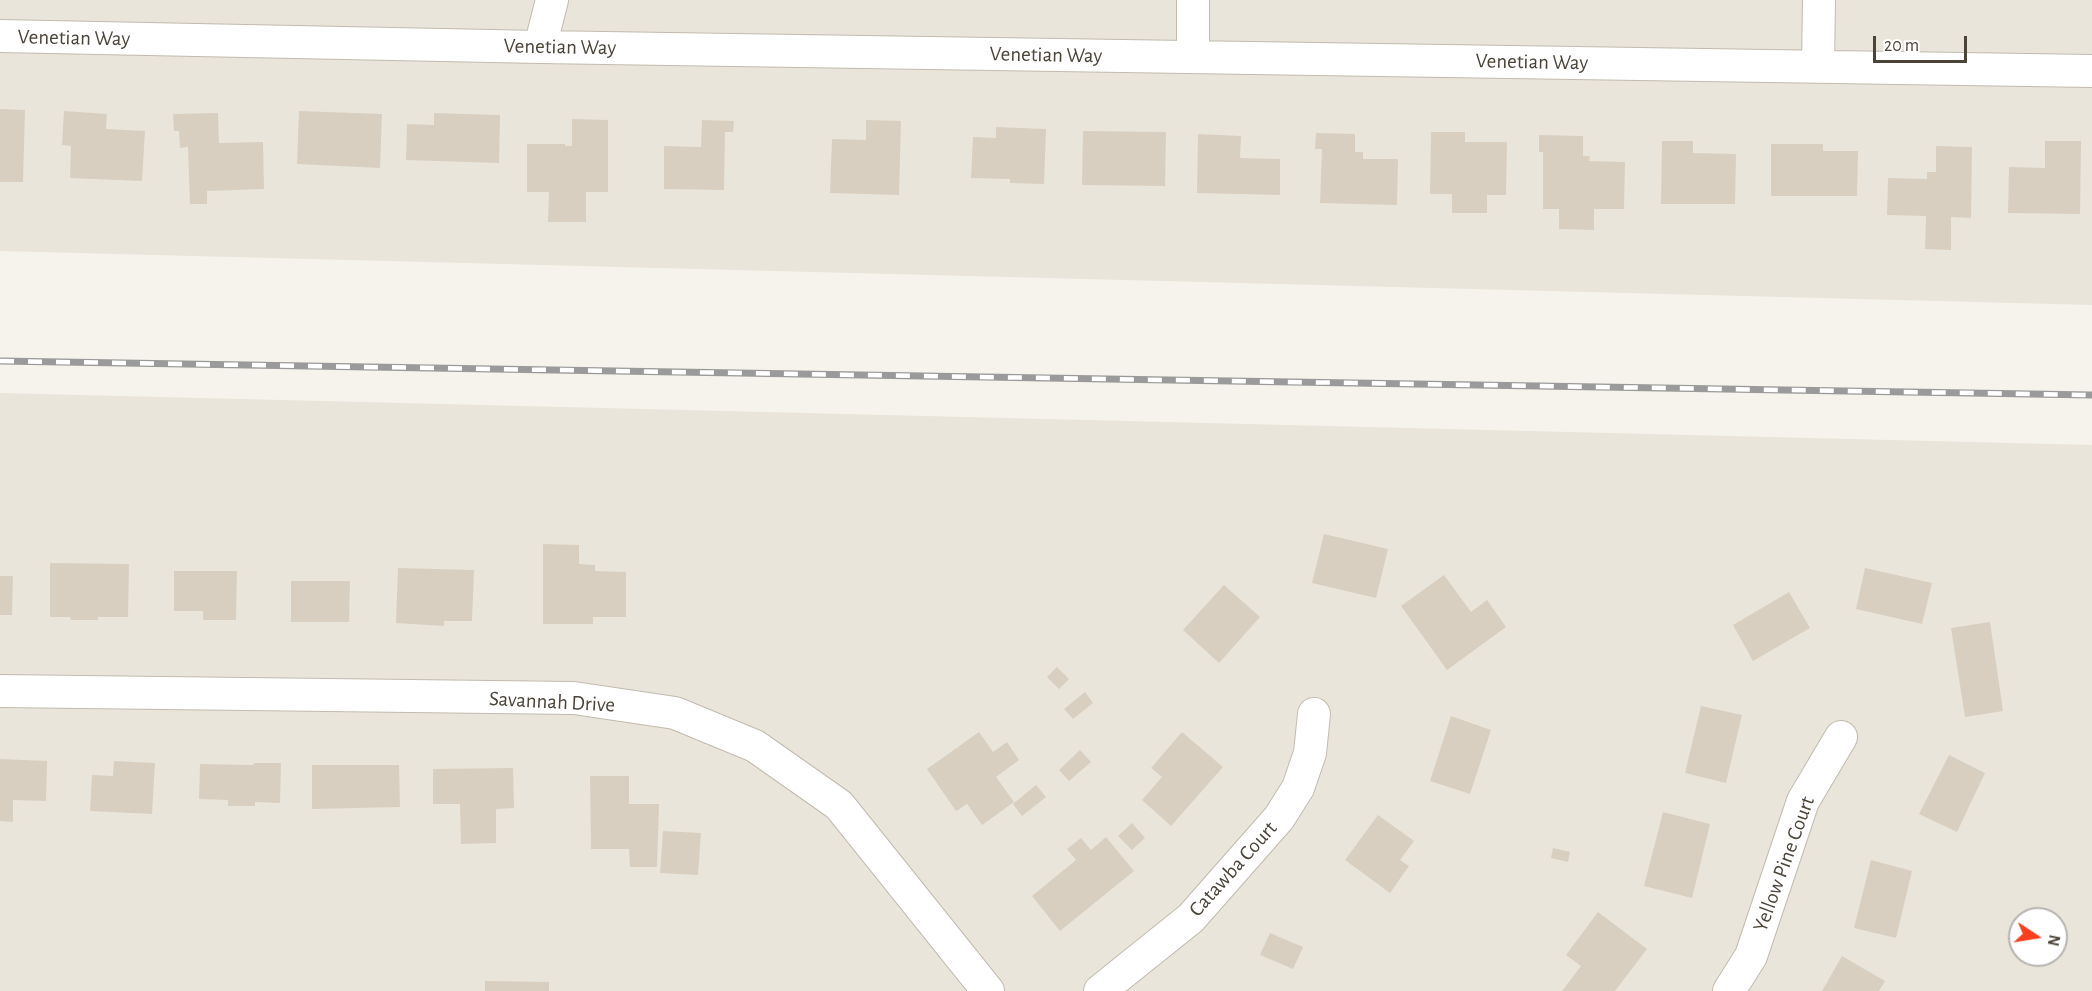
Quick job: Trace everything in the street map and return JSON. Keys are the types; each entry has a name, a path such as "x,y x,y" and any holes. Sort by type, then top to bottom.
{"street":[{"path":"540,47 552,0"},
{"path":"1193,57 1194,0"},
{"path":"1818,66 1819,0"},
{"name":"Venetian Way","path":"0,36 540,47 2092,71"},
{"name":"Savannah Drive","path":"0,692 574,699 675,713 755,746 839,805 988,991"},
{"name":"Catawba Court","path":"1100,991 1191,918 1279,818 1298,788 1310,753 1314,714"},
{"name":"Yellow Pine Court","path":"1729,991 1751,956 1803,801 1841,737"}],"shaded area":[{"path":"0,0 2092,0 2092,305 0,251"},
{"path":"0,393 2092,445 2092,991 0,991"}],"building":[{"path":"0,109 25,110 23,182 0,182"},
{"path":"64,111 107,114 106,129 145,131 142,181 70,178 71,146 62,145"},
{"path":"299,111 382,114 380,168 297,164"},
{"path":"218,113 219,143 263,142 264,189 207,191 207,204 190,204 188,147 180,148 179,131 174,131 173,114"},
{"path":"434,113 500,115 499,163 406,160 407,124 434,125"},
{"path":"572,119 608,120 608,192 586,192 586,222 548,222 549,192 527,192 527,144 572,146"},
{"path":"702,120 734,121 733,132 725,132 724,190 664,189 664,146 701,147"},
{"path":"866,120 901,121 899,195 830,193 832,139 866,140"},
{"path":"996,127 1046,129 1044,184 1010,183 1010,179 971,178 973,137 996,138"},
{"path":"1083,131 1166,132 1165,186 1082,185"},
{"path":"1431,132 1465,132 1465,142 1507,142 1506,195 1487,195 1487,213 1452,213 1452,194 1430,194"},
{"path":"1316,133 1355,134 1355,152 1363,152 1363,159 1398,159 1397,205 1320,203 1322,149 1315,149"},
{"path":"1198,134 1241,136 1240,158 1280,159 1280,195 1197,193"},
{"path":"1539,135 1583,136 1583,156 1590,156 1589,161 1625,162 1624,209 1594,209 1594,230 1559,229 1559,209 1543,209 1543,152 1539,152"},
{"path":"1662,141 1693,141 1693,153 1736,154 1735,204 1661,204"},
{"path":"2045,141 2081,141 2080,214 2008,213 2009,167 2045,168"},
{"path":"1771,144 1823,144 1823,151 1858,151 1857,196 1771,196"},
{"path":"1936,146 1972,147 1971,218 1951,217 1951,250 1925,249 1926,216 1887,215 1888,178 1927,179 1927,172 1936,172"},
{"path":"1324,534 1388,549 1376,598 1312,583"},
{"path":"543,544 579,545 579,564 595,565 595,571 626,572 626,617 593,617 593,624 543,624"},
{"path":"50,563 129,564 128,617 71,620 70,617 50,617"},
{"path":"398,568 474,570 472,621 444,621 444,626 396,623"},
{"path":"1865,568 1932,583 1922,624 1856,609"},
{"path":"174,571 237,571 236,620 203,620 203,611 174,611"},
{"path":"1444,575 1471,612 1487,600 1506,627 1447,670 1401,606"},
{"path":"0,576 13,576 12,615 0,615"},
{"path":"291,581 350,581 349,622 291,622"},
{"path":"1224,585 1260,617 1219,663 1183,630"},
{"path":"1789,592 1810,628 1753,661 1733,625"},
{"path":"1990,622 2003,711 1965,717 1951,628"},
{"path":"1057,667 1069,679 1059,689 1047,677"},
{"path":"1085,692 1093,703 1073,719 1064,709"},
{"path":"1701,706 1742,715 1726,783 1685,773"},
{"path":"1451,716 1491,730 1470,794 1430,781"},
{"path":"979,732 993,752 1007,742 1019,760 996,777 1014,802 982,825 967,804 956,811 927,769"},
{"path":"1182,732 1223,767 1171,826 1142,800 1162,777 1151,768"},
{"path":"1080,750 1091,762 1069,781 1059,770"},
{"path":"1949,755 1985,773 1957,832 1919,814"},
{"path":"0,759 47,761 46,801 13,800 13,822 0,821"},
{"path":"114,761 155,763 152,814 90,811 92,775 113,776"},
{"path":"254,763 281,763 280,803 255,802 255,806 228,806 228,800 199,799 200,764 253,765"},
{"path":"312,765 399,765 400,807 312,809"},
{"path":"513,768 514,808 496,809 496,843 461,844 460,804 433,804 433,769"},
{"path":"590,776 629,776 629,804 659,804 657,867 630,867 629,849 591,849"},
{"path":"1036,785 1046,797 1022,816 1013,804"},
{"path":"1663,812 1710,824 1692,898 1644,886"},
{"path":"1378,815 1414,841 1400,860 1409,866 1390,893 1345,860"},
{"path":"1132,823 1145,838 1132,850 1118,836"},
{"path":"663,831 701,833 698,875 660,873"},
{"path":"1106,837 1134,871 1060,931 1032,896 1076,860 1067,849 1081,838 1091,850"},
{"path":"1553,848 1570,852 1568,862 1551,858"},
{"path":"1871,860 1912,871 1896,938 1854,928"},
{"path":"1598,912 1647,949 1615,991 1562,991 1581,966 1566,955"},
{"path":"1270,933 1303,947 1293,969 1260,955"},
{"path":"1842,956 1885,981 1879,991 1822,991"},
{"path":"485,981 549,982 549,991 485,991"}],"railway":[{"path":"0,361 2092,395"}]}
